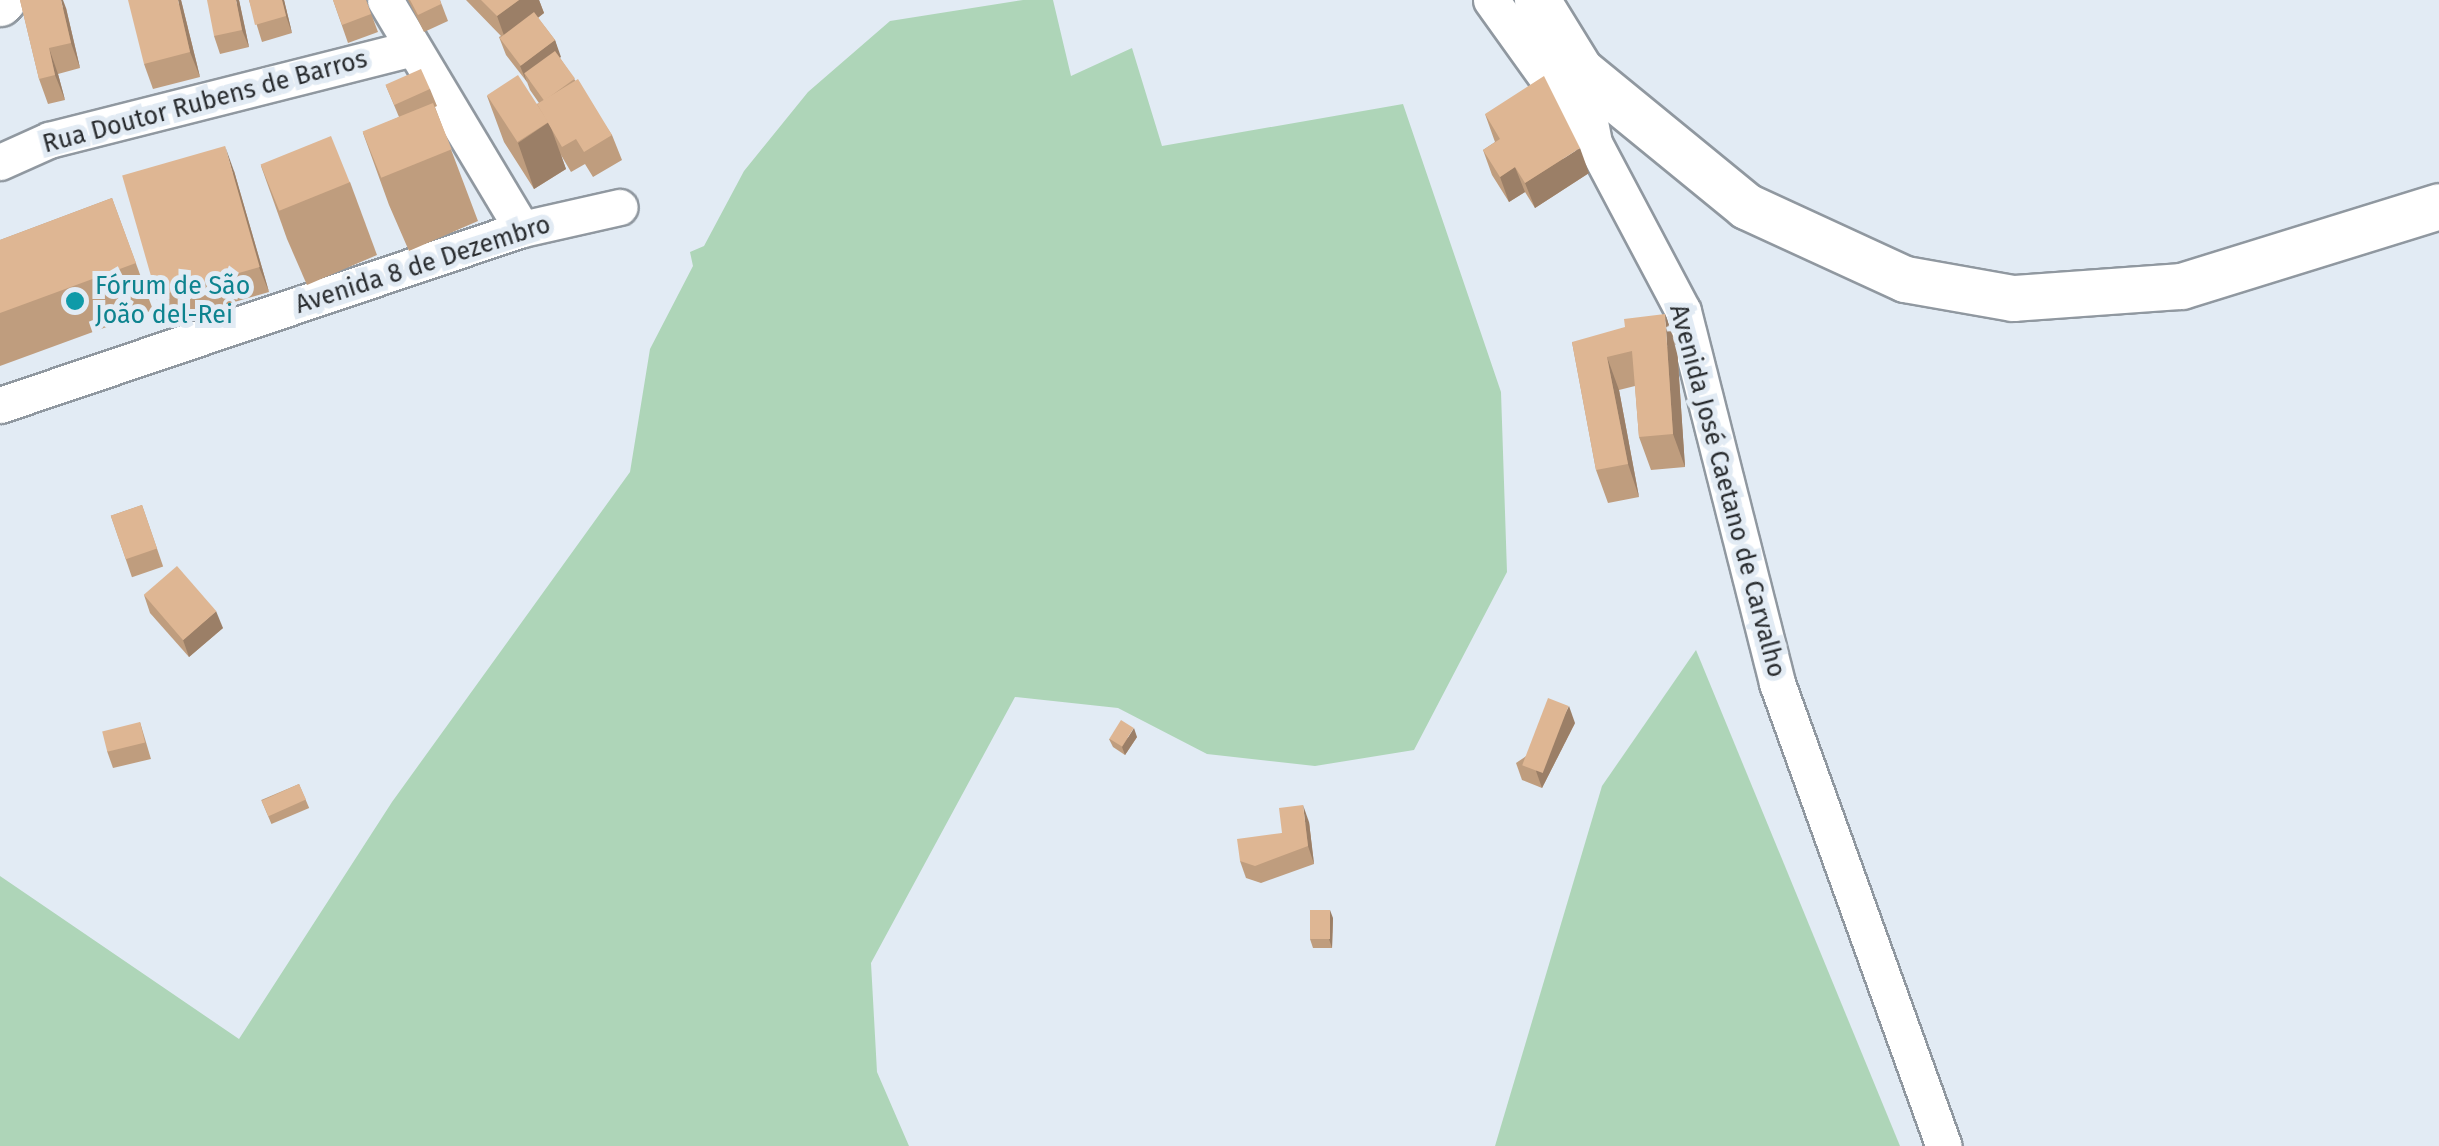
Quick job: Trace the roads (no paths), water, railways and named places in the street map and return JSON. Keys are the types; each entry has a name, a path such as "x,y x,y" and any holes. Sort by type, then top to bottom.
{"main road":[{"path":"1536,0 1580,70 1746,206 1825,249 1905,278 2013,298 2181,286 2439,206"}],"street":[{"path":"385,0 522,229"},
{"path":"1491,0 1594,144"},
{"name":"Rua Doutor Rubens de Barros","path":"0,162 49,140 412,48"},
{"name":"Avenida José Caetano de Carvalho","path":"1580,70 1594,144 1683,311 1777,683 1944,1146"},
{"name":"Avenida 8 de Dezembro","path":"0,405 522,229 620,207"}],"place":[{"name":"Fórum de São João del-Rei","path":"75,301"}]}
